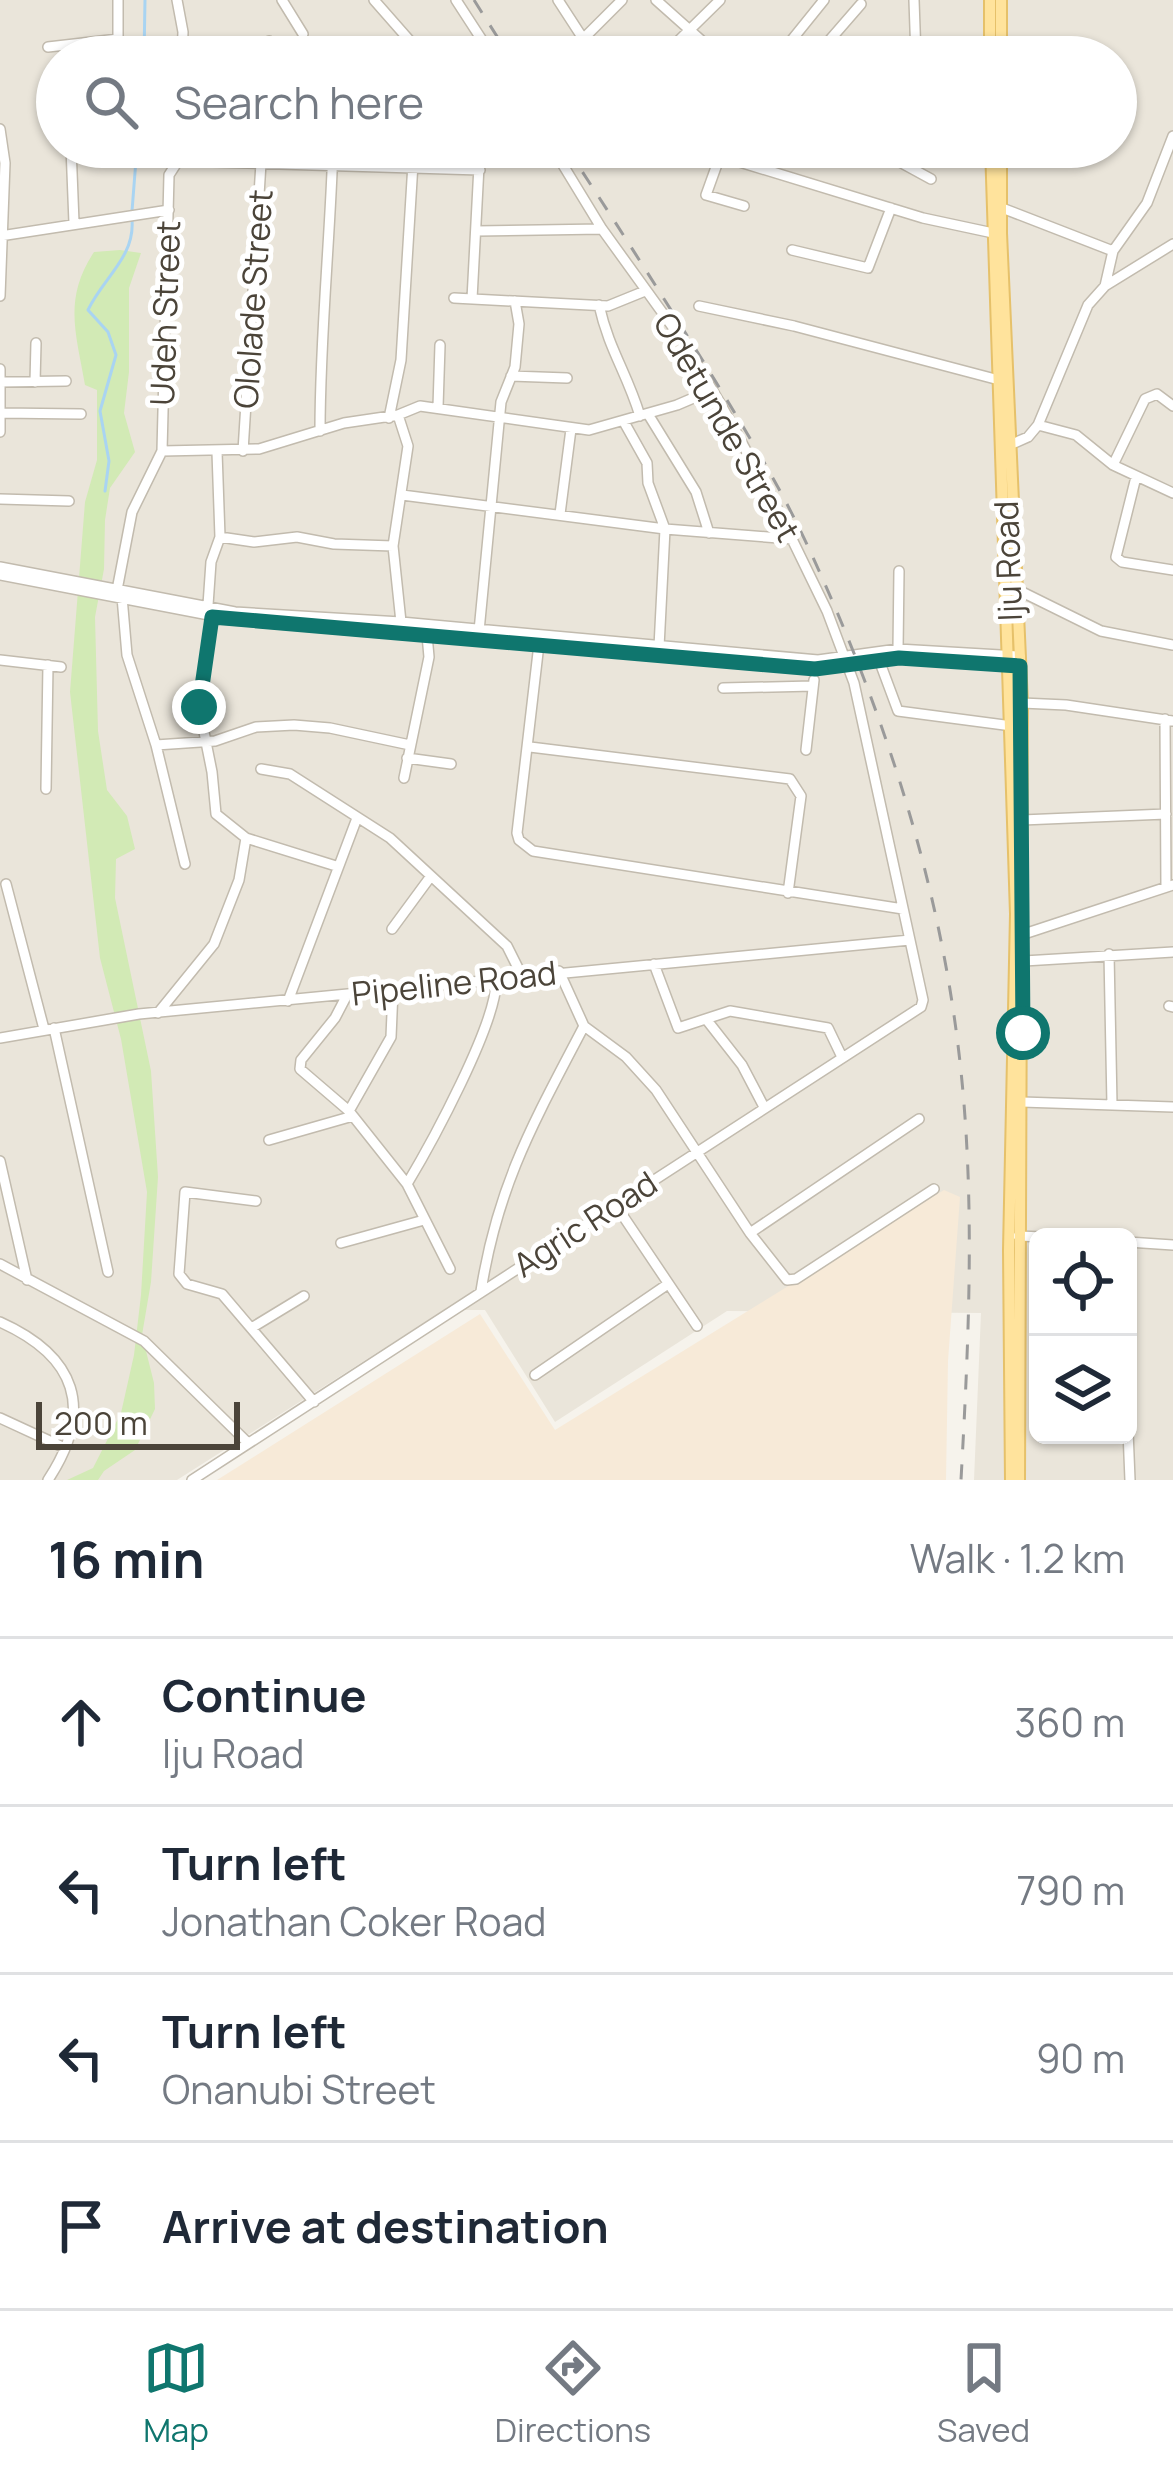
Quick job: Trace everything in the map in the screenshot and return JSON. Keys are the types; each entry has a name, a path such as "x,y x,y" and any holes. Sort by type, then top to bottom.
{"main road":[{"path":"990,0 990,36"},
{"path":"1001,0 1001,36"},
{"name":"Iju Road","path":"991,168 1015,661 1022,703 1024,961 1015,1480"},
{"name":"Iju Road","path":"1001,168 1018,590 1012,726 1016,914 1009,1250 1015,1480"}],"street":[{"path":"118,0 118,36"},
{"path":"179,0 181,36"},
{"path":"282,0 303,34"},
{"path":"374,0 405,36"},
{"path":"456,0 480,36"},
{"path":"558,0 581,36"},
{"path":"586,36 622,0"},
{"path":"656,0 698,36"},
{"path":"684,36 720,0"},
{"path":"795,36 824,0"},
{"path":"914,0 915,36"},
{"path":"833,36 861,4"},
{"path":"0,129 5,163 0,296"},
{"path":"1105,286 1113,250 1147,203 1173,136"},
{"path":"72,168 74,223"},
{"name":"Udeh Street","path":"162,451 169,175 174,168"},
{"name":"Ololade Street","path":"243,451 261,168"},
{"path":"320,431 332,168"},
{"path":"401,622 393,546 408,446 393,417 413,168"},
{"path":"446,168 480,170 472,299"},
{"name":"Odetunde Street","path":"565,168 602,229 685,344 793,539 847,662 910,940"},
{"path":"716,168 706,195 743,206"},
{"path":"758,168 891,208 993,232"},
{"path":"911,168 931,179"},
{"path":"793,250 868,268 891,208"},
{"path":"1002,208 1113,250"},
{"path":"1,236 170,210"},
{"path":"477,231 602,229"},
{"path":"1012,444 1028,437 1038,425 1088,305 1105,286 1173,244"},
{"path":"454,298 617,305 645,291"},
{"path":"479,631 500,416 515,367 519,324 515,302"},
{"path":"599,305 614,361 696,492 709,533"},
{"path":"699,306 999,380"},
{"path":"35,382 36,343"},
{"path":"438,406 440,345"},
{"path":"0,369 0,432"},
{"path":"511,376 567,379"},
{"path":"0,382 66,381"},
{"path":"184,864 156,745 127,656 120,594 132,512 162,451 243,451 393,417 412,408 438,406 571,429 604,428 712,390"},
{"path":"1114,465 1145,399 1156,394 1173,406"},
{"path":"1,413 81,414"},
{"path":"624,422 646,463 648,483 665,529 658,647"},
{"path":"1038,425 1076,435 1114,465 1173,493"},
{"path":"560,514 571,429"},
{"path":"208,604 211,562 220,538 217,452"},
{"path":"1136,477 1116,557 1173,570"},
{"path":"402,495 665,529 793,539"},
{"path":"0,500 69,502"},
{"path":"220,538 393,546"},
{"path":"0,571 212,617 815,669 898,649 1015,661"},
{"path":"898,649 899,572"},
{"path":"1018,590 1101,631 1173,645"},
{"path":"120,594 208,604 214,610 235,612 847,662"},
{"path":"212,617 199,707 216,814 246,838 337,866"},
{"path":"404,778 429,657 428,635"},
{"path":"539,644 518,832 519,840 532,851 903,909"},
{"path":"878,656 1015,661"},
{"path":"878,656 898,710 1012,726"},
{"path":"0,660 61,667"},
{"path":"46,789 48,665"},
{"path":"806,750 815,669"},
{"path":"723,688 813,686"},
{"path":"1022,703 1066,704 1169,720 1170,886 1024,934"},
{"path":"156,745 294,725 410,745"},
{"path":"530,748 790,779 801,796 788,893"},
{"path":"407,758 451,764"},
{"path":"261,770 290,774 391,838 507,946 522,976"},
{"path":"1022,820 1166,814"},
{"path":"288,1001 357,818"},
{"path":"158,1013 214,944 239,880 246,838"},
{"path":"392,929 431,876"},
{"path":"6,884 49,1029 108,1272"},
{"name":"Pipeline Road","path":"0,1038 116,1017 910,940"},
{"name":"Agric Road","path":"192,1480 921,1007 922,984 910,940"},
{"path":"1024,961 1173,952"},
{"path":"1109,954 1112,1105"},
{"path":"654,964 678,1028 717,1014 745,1012 768,1020 823,1025 842,1055"},
{"path":"559,971 584,1026 638,1069 750,1233 791,1281 934,1189"},
{"path":"407,1184 495,1005 496,980"},
{"path":"269,1140 351,1114 391,1037 392,991"},
{"path":"346,995 300,1069 351,1114 407,1184 450,1269"},
{"path":"706,1019 742,1065 764,1107"},
{"path":"482,1292 499,1204 511,1170 584,1026"},
{"path":"1022,1102 1173,1107"},
{"path":"750,1233 919,1119"},
{"path":"0,1161 27,1280"},
{"path":"256,1201 184,1192 179,1274 187,1284 222,1294 314,1402"},
{"path":"615,1204 697,1326"},
{"path":"340,1243 424,1220"},
{"path":"1018,1236 1029,1236"},
{"path":"1137,1243 1173,1245"},
{"path":"0,1264 144,1341 248,1443"},
{"path":"535,1375 668,1284"},
{"path":"253,1327 304,1296"},
{"path":"0,1322 39,1342 70,1382 76,1408 65,1448 48,1480"},
{"path":"0,1418 65,1448"},
{"path":"1129,1444 1130,1480"}],"shaded area":[{"path":"0,0 1173,0 1173,1480 974,1480 981,1313 727,1311 555,1422 485,1310 444,1310 177,1480 0,1480"},
{"path":"944,1190 960,1197 948,1361 946,1480 217,1480 480,1314 555,1430"}],"green space":[{"path":"94,252 141,253 129,288 124,413 135,452 110,488 105,520 104,569 95,617 98,731 107,790 127,816 135,849 116,859 115,898 151,1071 158,1177 151,1282 142,1335 155,1409 135,1450 98,1480 67,1480 93,1468 121,1413 134,1355 147,1192 121,1039 100,958 70,692 85,502 97,460 97,390 85,385 75,301"}],"waterway":[{"path":"144,36 145,0"},
{"path":"132,211 135,168"},
{"path":"105,491 109,461 100,411 116,355 108,332 88,310 123,256 132,220"}],"railway":[{"path":"474,0 497,36"},
{"path":"579,168 786,502 861,670 903,792 949,981 964,1099 969,1262 961,1480"}],"route":[{"path":"199,707 212,617 815,669 899,658 1020,666 1023,1033"}]}
